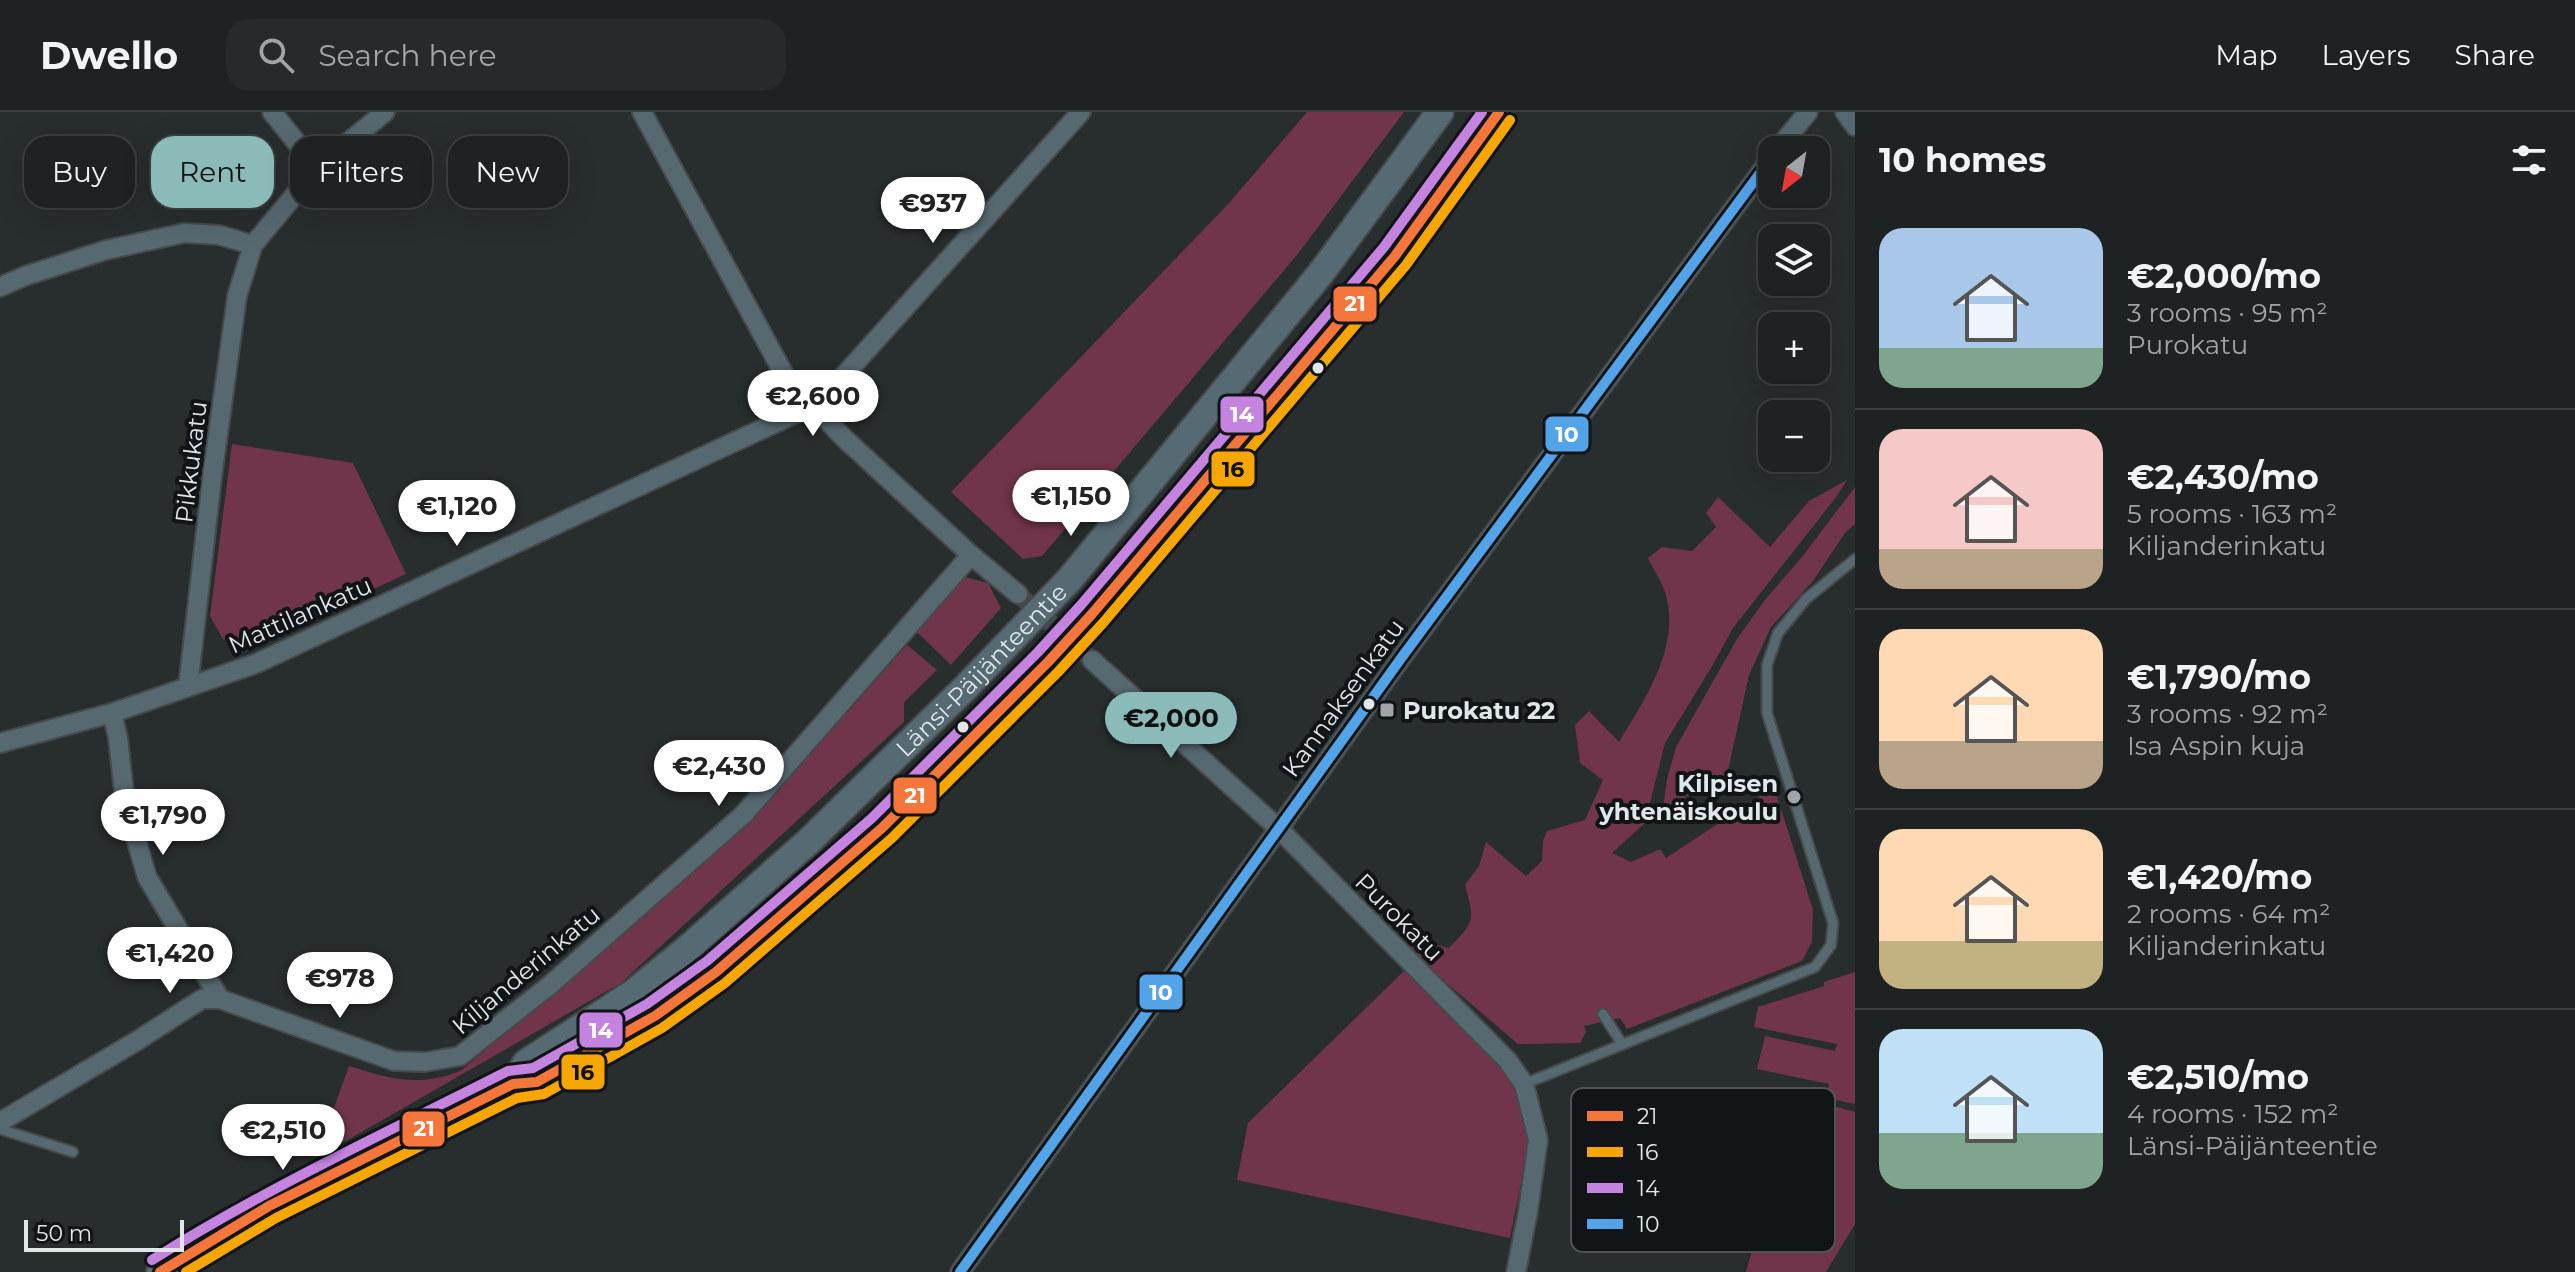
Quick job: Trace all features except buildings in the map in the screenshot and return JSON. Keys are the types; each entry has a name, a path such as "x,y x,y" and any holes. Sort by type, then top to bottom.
{"main road":[{"name":"Länsi-Päijänteentie","path":"160,1272 269,1206 513,1084 537,1082 560,1056 810,840 966,687 1070,579 1321,273 1440,112"},
{"name":"Länsi-Päijänteentie","path":"560,1056 655,1016 716,972 882,828 1048,662 1395,256 1499,112"}],"street":[{"path":"272,112 291,136"},
{"path":"356,136 385,112"},
{"path":"642,112 785,376 845,439 1018,594"},
{"name":"Mattilankatu","path":"0,743 112,713 255,664 812,406 830,391 1081,112"},
{"path":"1788,136 1808,112"},
{"path":"1845,112 1855,126"},
{"name":"Kannaksenkatu","path":"960,1272 1585,407 1758,176"},
{"path":"0,287 106,250 184,233 219,235 253,245 290,200"},
{"name":"Pikkukatu","path":"188,687 237,296 253,245"},
{"name":"Kiljanderinkatu","path":"220,999 394,1061 425,1062 460,1056 550,985 743,815 971,555"},
{"name":"Purokatu","path":"1092,660 1279,829 1508,1061 1524,1084 1538,1140 1516,1272"},
{"path":"112,713 125,801 147,877 220,999"},
{"path":"0,1122 202,999 220,999"}],"lane":[{"path":"1524,1084 1815,967 1831,945 1833,923 1767,713 1767,665 1778,633 1806,599 1855,559"},
{"path":"1603,1014 1622,1044"},
{"path":"0,1129 73,1152"}],"shaded area":[{"path":"1307,112 1404,112 1297,255 1042,556 1023,559 951,492 1230,202"},
{"path":"232,444 353,463 406,574 251,646 223,639 210,616"},
{"path":"1847,480 1733,628 1665,743 1645,823 1612,853 1631,862 1660,849 1666,858 1774,787 1813,910 1812,942 1802,961 1627,1029 1620,1018 1584,1026 1586,1032 1580,1043 1518,1044 1423,963 1409,946 1416,940 1449,948 1464,932 1471,914 1465,885 1479,866 1486,842 1526,876 1542,861 1547,831 1585,820 1603,780 1580,763 1575,725 1589,711 1619,742 1640,708 1665,651 1669,612 1665,592 1648,558 1662,547 1692,551 1716,527 1706,513 1718,497 1770,547 1809,501"},
{"path":"1855,487 1855,524 1845,533 1813,581 1771,627 1749,675 1727,775 1663,809 1676,747 1737,639"},
{"path":"961,576 988,583 1001,608 951,665 917,632"},
{"path":"907,645 937,670 904,702 904,722 621,983 346,1141 319,1150 349,1066 405,1080 432,1079 462,1070 752,820"},
{"path":"1406,969 1497,1061 1517,1089 1525,1114 1529,1145 1510,1238 1237,1180 1248,1123"},
{"path":"1855,972 1855,1104 1835,1100 1835,1088 1828,1088 1829,1084 1757,1069 1765,1036 1835,1051 1837,1044 1754,1027 1758,1007 1824,986 1824,982"},
{"path":"1835,1106 1855,1112 1855,1224 1826,1272 1746,1272 1752,1252 1835,1252"}],"tunnel":[{"path":"1018,594 1092,660"}],"transit line":[{"name":"14","path":"152,1260 239,1209 373,1139 508,1071 533,1068 647,1004 707,961 872,818 1081,605 1384,247 1482,112"},
{"name":"21","path":"160,1272 269,1206 513,1084 537,1082 655,1016 716,972 882,828 1092,614 1395,256 1499,112"},
{"name":"16","path":"186,1272 276,1218 517,1098 544,1094 662,1028 725,983 892,838 1103,623 1406,265 1510,120"},
{"name":"10","path":"960,1272 1402,657 1758,176"}],"place":[{"name":"Purokatu 22","path":"1387,710"},
{"name":"Kilpisen yhtenäiskoulu","path":"1794,797"}]}
